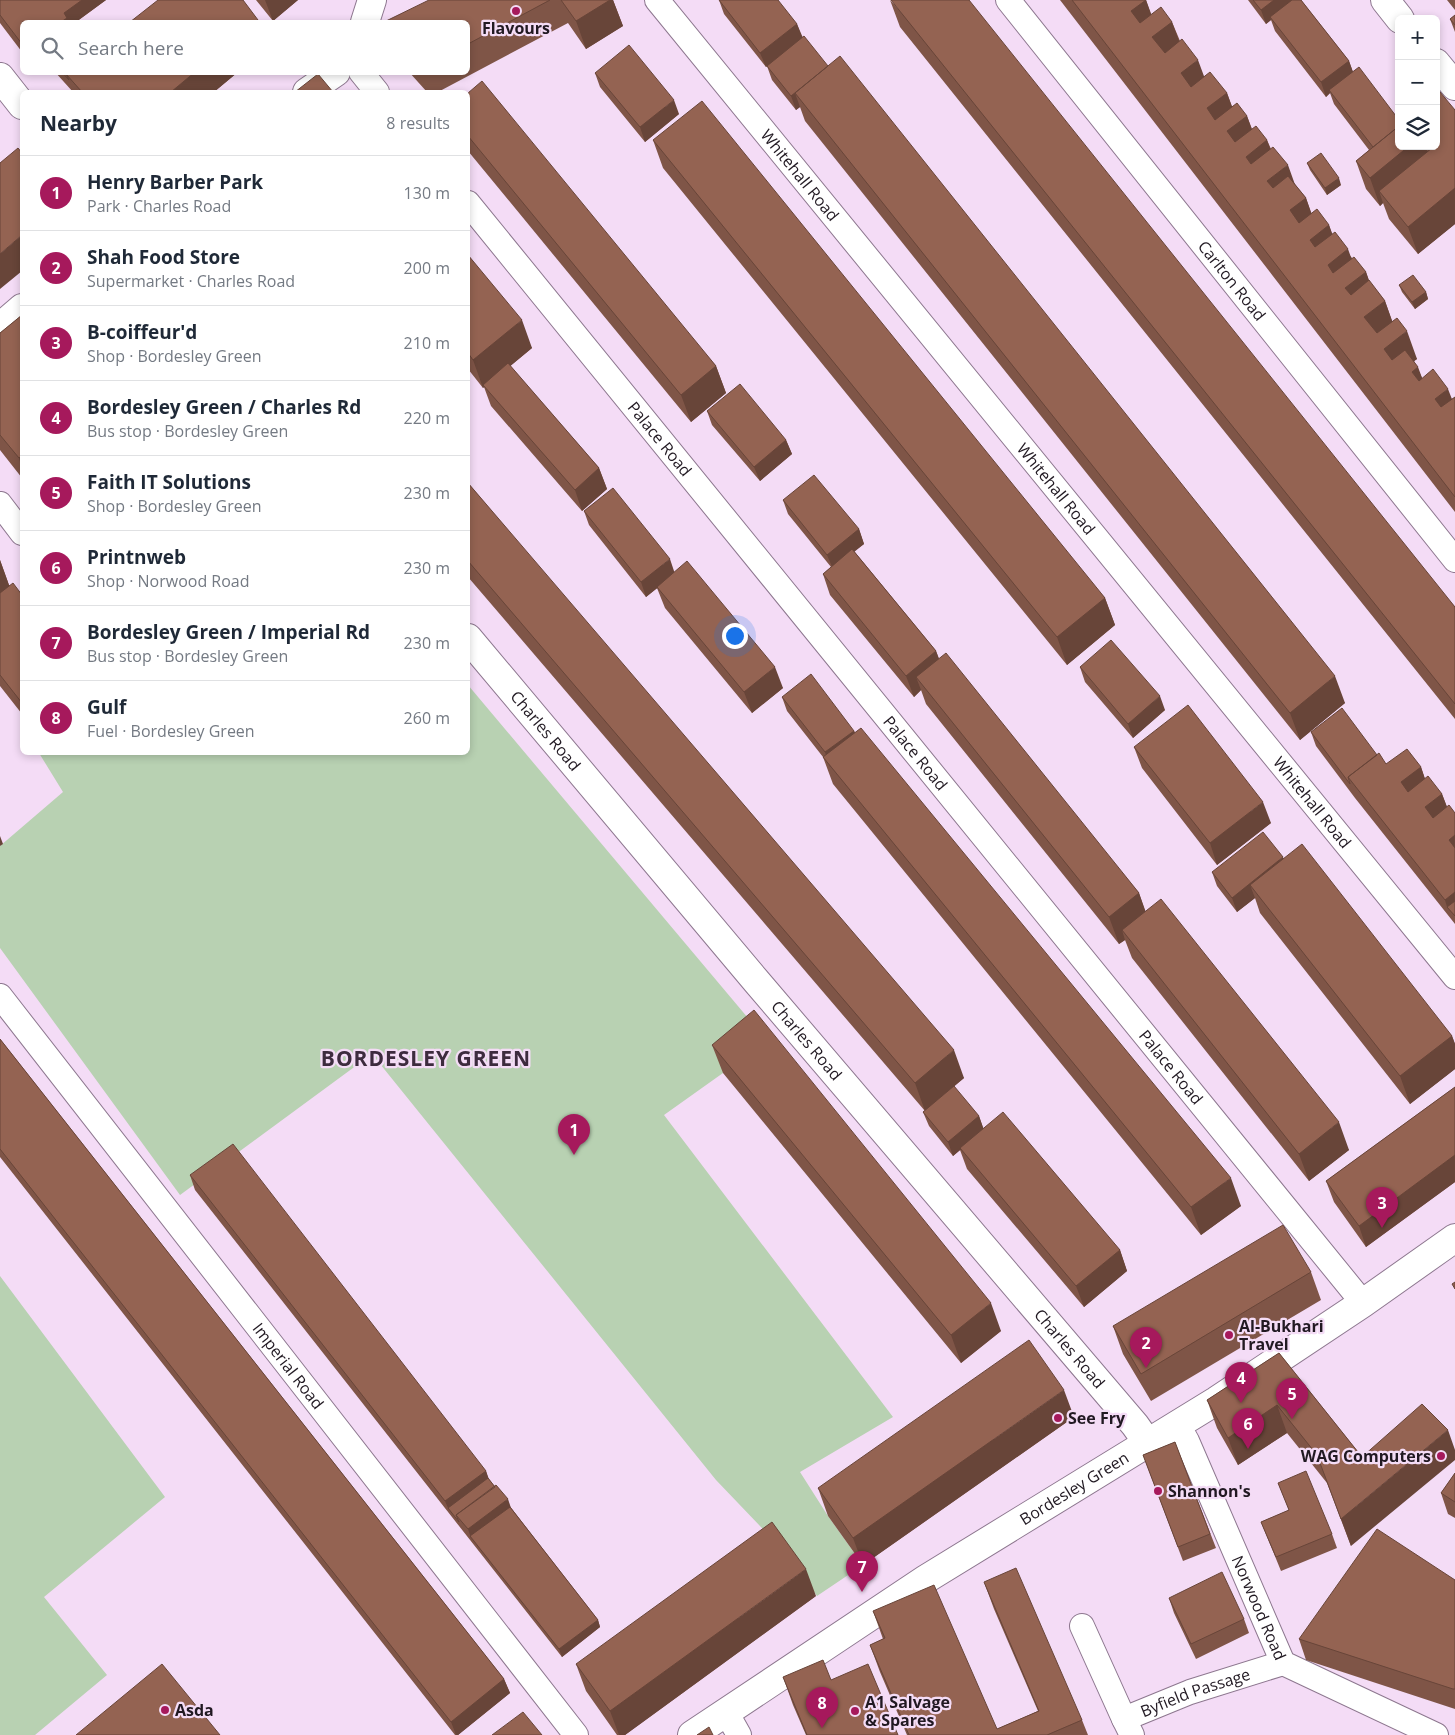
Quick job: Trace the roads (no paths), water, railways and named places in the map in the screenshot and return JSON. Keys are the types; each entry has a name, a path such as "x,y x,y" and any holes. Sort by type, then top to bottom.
{"street":[{"path":"366,20 372,0"},
{"name":"Whitehall Road","path":"657,0 1455,977"},
{"name":"Carlton Road","path":"1008,0 1455,560"},
{"path":"1385,0 1397,15"},
{"path":"1440,67 1455,86"},
{"path":"310,90 332,75"},
{"path":"363,75 375,90"},
{"path":"0,77 20,102"},
{"name":"Palace Road","path":"470,206 1363,1304"},
{"path":"0,327 20,310"},
{"path":"0,504 20,531"},
{"name":"Charles Road","path":"470,640 757,982 1135,1425 1147,1442"},
{"name":"Imperial Road","path":"0,996 446,1571 576,1735"},
{"name":"Bordesley Green","path":"692,1735 926,1579 1147,1442 1178,1425 1363,1304 1455,1238"},
{"name":"Norwood Road","path":"1178,1425 1187,1441 1283,1663 1436,1735"},
{"path":"1082,1626 1128,1727"},
{"name":"Byfield Passage","path":"1128,1727 1190,1692 1283,1663"},
{"path":"726,1712 739,1735"}],"place":[{"name":"Flavours","path":"516,11"},
{"name":"Henry Barber Park","path":"574,1155"},
{"name":"B-coiffeur'd","path":"1382,1228"},
{"name":"Al-Bukhari Travel","path":"1229,1335"},
{"name":"Shah Food Store","path":"1146,1368"},
{"name":"Bordesley Green / Charles Rd","path":"1241,1403"},
{"name":"See Fry","path":"1058,1418"},
{"name":"Faith IT Solutions","path":"1292,1419"},
{"name":"Printnweb","path":"1248,1449"},
{"name":"WAG Computers","path":"1441,1456"},
{"name":"Shannon's","path":"1158,1491"},
{"name":"Bordesley Green / Imperial Rd","path":"862,1592"},
{"name":"Asda","path":"165,1710"},
{"name":"A1 Salvage & Spares","path":"855,1711"},
{"name":"Gulf","path":"822,1728"}],"district":[{"name":"BORDESLEY GREEN","path":"426,1058"}]}
